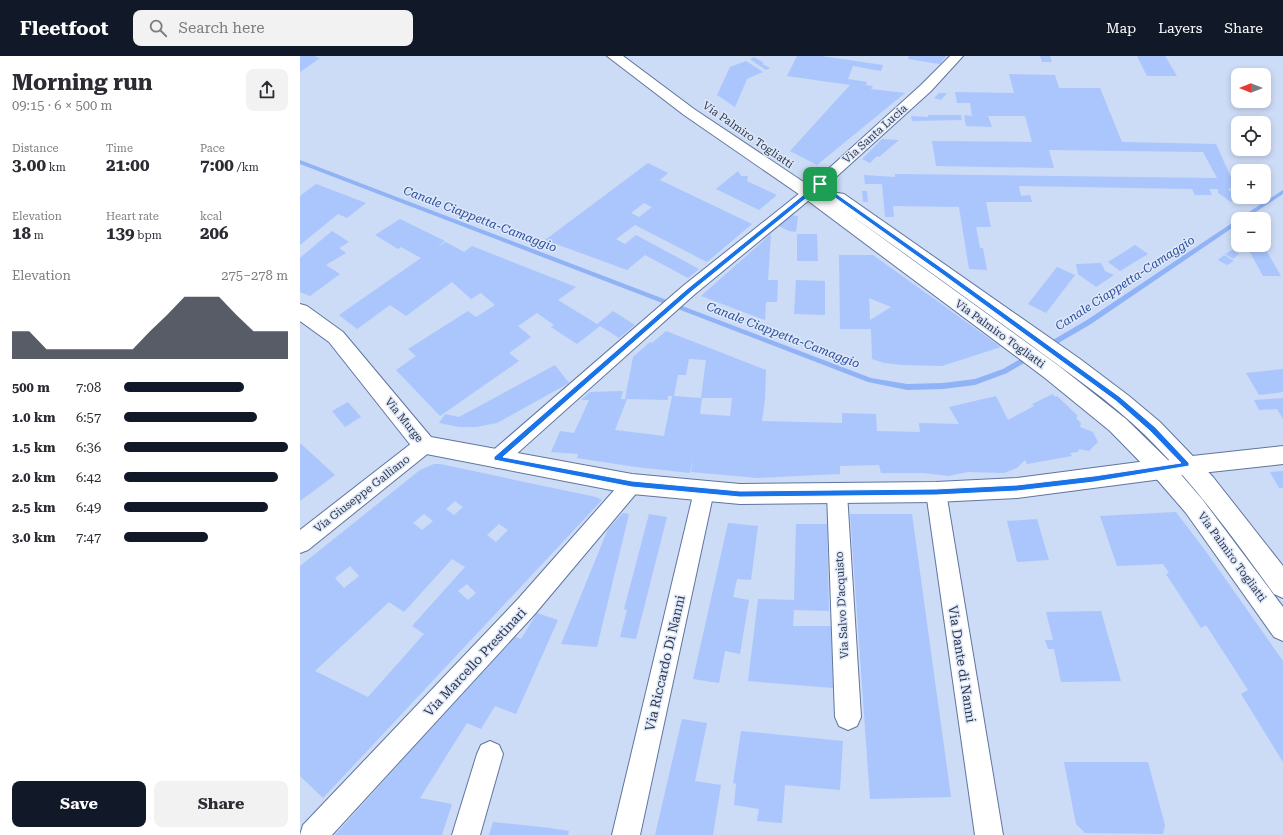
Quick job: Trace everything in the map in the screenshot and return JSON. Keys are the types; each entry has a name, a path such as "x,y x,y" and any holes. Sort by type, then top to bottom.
{"main road":[{"name":"Via Palmiro Togliatti","path":"614,56 689,112 814,189"},
{"name":"Via Palmiro Togliatti","path":"631,56 706,105 814,189 1060,367 1118,399 1153,429 1187,464 1212,493 1283,586"},
{"name":"Via Murge","path":"300,311 336,337 424,445 632,484 740,494 936,492 1017,488 1162,469"},
{"name":"Via Palmiro Togliatti","path":"1060,367 1162,469 1194,506 1283,628"}],"street":[{"name":"Via Santa Lucia","path":"497,458 689,290 814,189 926,88 957,56"},
{"name":"Via Giuseppe Galliano","path":"300,543 424,445"},
{"path":"1162,469 1187,464 1283,455"},
{"name":"Via Marcello Prestinari","path":"313,835 526,607 632,484"},
{"name":"Via Riccardo Di Nanni","path":"626,835 704,491"},
{"name":"Via Dante di Nanni","path":"936,492 989,835"},
{"name":"Via Salvo D'acquisto","path":"837,493 848,717"},
{"path":"466,835 490,754"}],"building":[{"path":"300,56 317,56 315,57 320,58 300,72"},
{"path":"797,56 821,56 883,65 881,71 853,66 848,79 867,82 866,85 873,86 871,89 905,93 817,165 790,151 850,85 787,76"},
{"path":"909,56 946,56 940,64 908,59"},
{"path":"1040,56 1050,56 1052,62 1042,62"},
{"path":"1137,56 1165,56 1177,76 1147,76"},
{"path":"754,57 764,63 762,64 770,68 766,70 750,59"},
{"path":"746,61 763,72 747,79 735,107 717,95 730,67"},
{"path":"1009,74 1055,75 1059,88 1100,88 1122,142 1216,144 1231,177 1231,187 1228,190 1231,192 1231,202 1218,193 1218,189 1209,189 1212,195 1195,195 1192,189 1019,186 1021,196 1030,195 1032,202 986,202 991,227 976,227 980,248 983,248 987,270 969,269 959,207 893,206 894,217 885,217 882,184 865,184 864,175 895,177 895,174 1217,178 1203,152 1049,150 1054,168 936,166 932,141 1032,142 1025,116 988,116 992,127 966,126 964,115 972,116 970,103 957,103 955,92 1014,93"},
{"path":"939,93 947,93 941,100 934,98"},
{"path":"928,115 961,115 962,120 912,121 911,116 928,117"},
{"path":"882,139 899,140 870,163 862,159"},
{"path":"648,163 668,173 660,180 752,224 707,262 635,225 616,239 625,244 636,235 699,269 688,278 645,255 627,270 545,240","holes":["644,203 652,207 639,217 631,213"]},
{"path":"738,171 741,176 748,176 747,181 777,195 759,210 716,189"},
{"path":"316,184 366,203 347,218 338,214 300,245 300,196"},
{"path":"862,191 867,191 868,202 863,202"},
{"path":"790,215 798,216 796,232 789,231 779,226"},
{"path":"400,219 445,241 437,247 446,242 464,252 472,246 576,287 558,300 597,324 613,311 635,325 619,338 600,326 577,344 551,327 554,325 537,313 518,326 531,337 509,353 519,361 440,416 396,370 416,356 408,349 468,311 476,317 495,305 481,293 471,299 452,282 406,316 390,305 357,329 339,315 421,258 401,247 398,249 375,235"},
{"path":"332,231 349,242 339,248 346,253 326,265 340,274 310,296 300,292 300,258"},
{"path":"771,234 768,280 778,280 777,302 766,302 765,320 701,296"},
{"path":"797,234 817,234 818,261 797,261"},
{"path":"1135,245 1148,254 1120,271 1108,262"},
{"path":"1231,251 1231,252 1239,254 1233,259 1225,254"},
{"path":"1250,252 1267,252 1281,276 1263,276"},
{"path":"839,255 873,255 1001,347 942,366 884,363 872,359 871,329 840,329","holes":["869,298 891,307 870,320"]},
{"path":"1224,255 1234,261 1227,265 1218,260"},
{"path":"1101,263 1105,271 1114,275 1096,287 1078,274 1076,264"},
{"path":"1057,267 1075,275 1046,313 1028,304"},
{"path":"796,280 825,281 825,315 794,314"},
{"path":"666,331 766,370 765,399 762,421 842,423 842,413 876,414 877,431 920,432 919,423 959,424 949,407 996,396 1008,420 1034,406 1032,404 1053,394 1078,416 1076,418 1081,423 1080,427 1093,432 1098,442 1089,451 1079,449 1078,452 1070,453 1072,456 1027,464 1025,460 1017,468 1004,473 968,472 948,476 924,473 881,473 879,465 840,466 840,474 757,478 691,472 693,458 690,473 636,467 577,458 578,454 551,452 560,431 574,433 589,400 581,400 590,392 623,391 621,399 625,399 633,357 650,342 652,343","holes":["689,359 706,360 701,398 674,396 678,375 686,375","668,396 672,396 664,436 615,430 627,399 668,400","702,398 732,398 730,416 700,414"]},
{"path":"555,365 569,383 497,423 476,427 459,427 439,423 445,414 459,417"},
{"path":"1283,369 1283,392 1259,395 1246,373"},
{"path":"1283,398 1283,419 1277,409 1259,410 1254,400"},
{"path":"348,402 361,417 345,427 332,411"},
{"path":"300,443 335,475 300,501"},
{"path":"434,464 440,464 596,497 602,500 323,798 300,776 300,566 420,470","holes":["455,501 463,507 454,515 446,509","424,514 433,521 422,530 413,523","499,524 508,530 496,542 487,535","452,559 465,567 412,626 424,634 368,697 315,671 389,602 404,612","350,566 359,576 344,588 335,578","467,584 476,593 468,600 458,591"]},
{"path":"1283,471 1283,488 1279,488 1270,472"},
{"path":"1176,512 1207,553 1283,661 1283,762 1241,694 1248,690 1206,625 1201,628 1166,574 1169,573 1163,564 1117,566 1100,516"},
{"path":"623,513 629,514 597,647 561,644 608,529"},
{"path":"649,514 667,517 636,639 620,637 627,610 624,609"},
{"path":"850,514 912,514 951,797 870,799"},
{"path":"1037,519 1049,560 1017,562 1007,521"},
{"path":"728,523 758,526 751,580 737,579 733,597 749,600 740,654 725,651 719,683 693,679"},
{"path":"796,524 827,524 829,611 794,610 793,626 831,626 833,688 748,681 758,599 794,600"},
{"path":"1101,611 1121,681 1061,682 1054,649 1048,649 1045,640 1053,640 1046,612"},
{"path":"537,613 558,620 516,714 495,706 481,729 467,723 420,798 452,804 442,835 335,835 514,636 521,639"},
{"path":"682,719 707,723 695,781 721,785 713,835 655,835"},
{"path":"741,731 843,741 840,790 785,785 782,823 757,821 759,809 734,805 736,784 733,783"},
{"path":"1064,762 1148,762 1165,825 1163,834 1085,833 1076,824"},
{"path":"493,822 569,831 568,835 489,835"}],"waterway":[{"name":"Canale Ciappetta-Camaggio","path":"300,162 870,380 907,387 943,386 975,382 1005,371 1089,322 1231,226"},
{"name":"Canale Ciappetta-Camaggio","path":"1252,212 1283,192"}],"route":[{"path":"820,184 1069,362 1118,399 1153,429 1187,464 1094,479 1017,488 936,492 740,494 632,484 497,458 689,290 820,184"}]}
